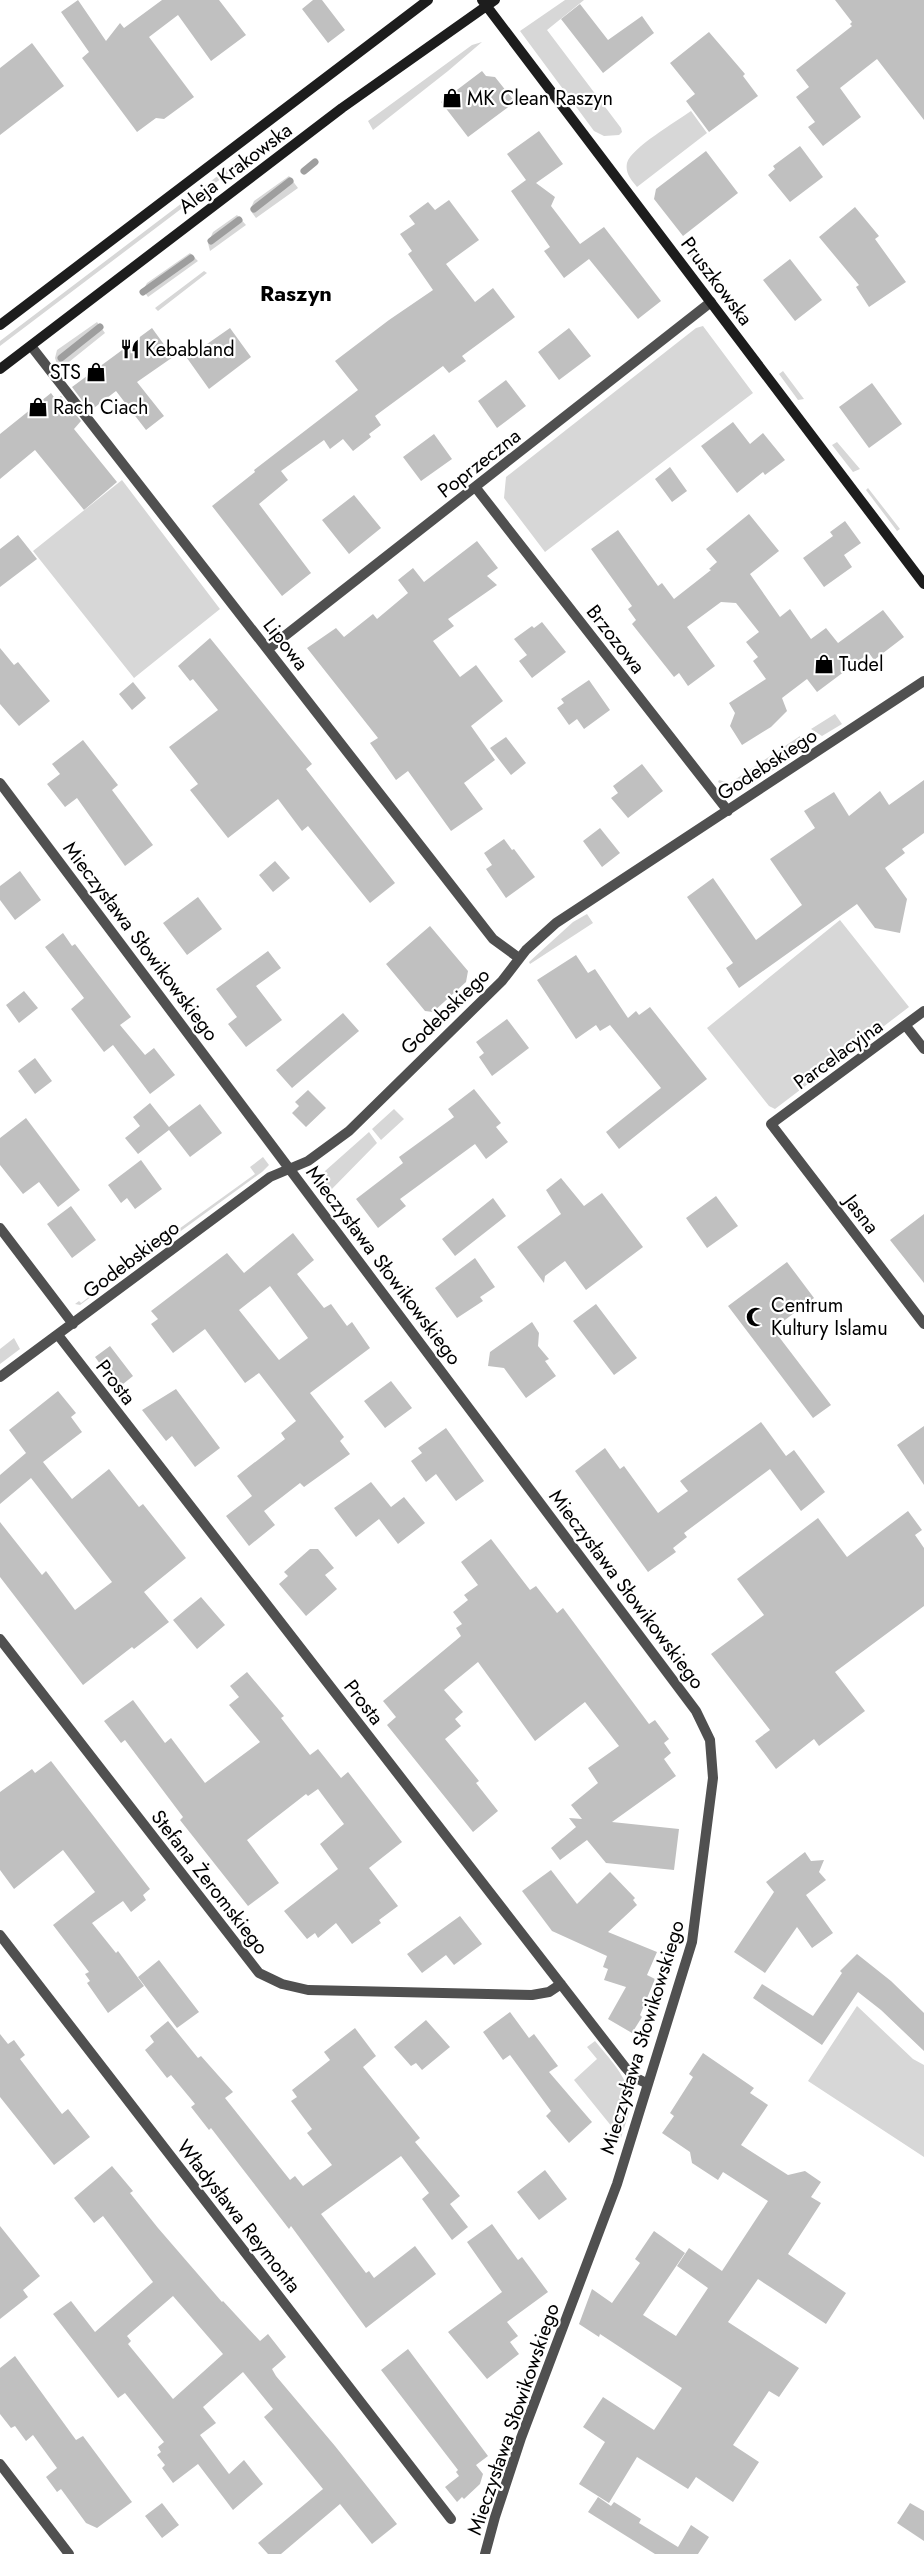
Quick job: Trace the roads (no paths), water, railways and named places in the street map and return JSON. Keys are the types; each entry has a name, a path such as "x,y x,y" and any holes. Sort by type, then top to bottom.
{"main road":[{"name":"Aleja Krakowska","path":"0,325 428,0"},
{"name":"Aleja Krakowska","path":"0,370 342,108 488,2"},
{"name":"Pruszkowska","path":"488,2 924,584"}],"street":[{"name":"Poprzeczna","path":"268,649 476,488 711,302"},
{"name":"Lipowa","path":"31,346 493,938 519,958"},
{"name":"Brzozowa","path":"476,488 728,811"},
{"name":"Godebskiego","path":"0,1378 270,1177 316,1156 349,1131 502,981 519,958 539,937 577,908 924,681"},
{"name":"Mieczysława Słowikowskiego","path":"0,783 696,1711 708,1733 712,1747 713,1778 697,1916 690,1949 617,2184 521,2438 494,2518 485,2554"},
{"name":"Parcelacyjna","path":"771,1124 924,1011"},
{"path":"906,1026 924,1049"},
{"name":"Jasna","path":"771,1124 924,1324"},
{"path":"0,1228 73,1324"},
{"name":"Prosta","path":"58,1335 626,2067 634,2076 648,2084"},
{"name":"Stefana Żeromskiego","path":"0,1639 259,1973 282,1984 308,1990 532,1995 550,1992 561,1984"},
{"name":"Władysława Reymonta","path":"0,1935 451,2519"},
{"path":"0,2464 69,2554"}],"waterway":[{"path":"304,171 315,162"},
{"path":"254,209 290,181"},
{"path":"211,241 239,220"},
{"path":"143,292 191,258"},
{"path":"61,358 100,327"}],"place":[{"name":"MK Clean Raszyn","path":"452,98"},
{"name":"Kebabland","path":"130,349"},
{"name":"STS","path":"96,372"},
{"name":"Rach Ciach","path":"38,407"},
{"name":"Tudel","path":"824,664"},
{"name":"Centrum Kultury Islamu","path":"756,1317"}],"district":[{"name":"Raszyn","path":"296,293"}]}
